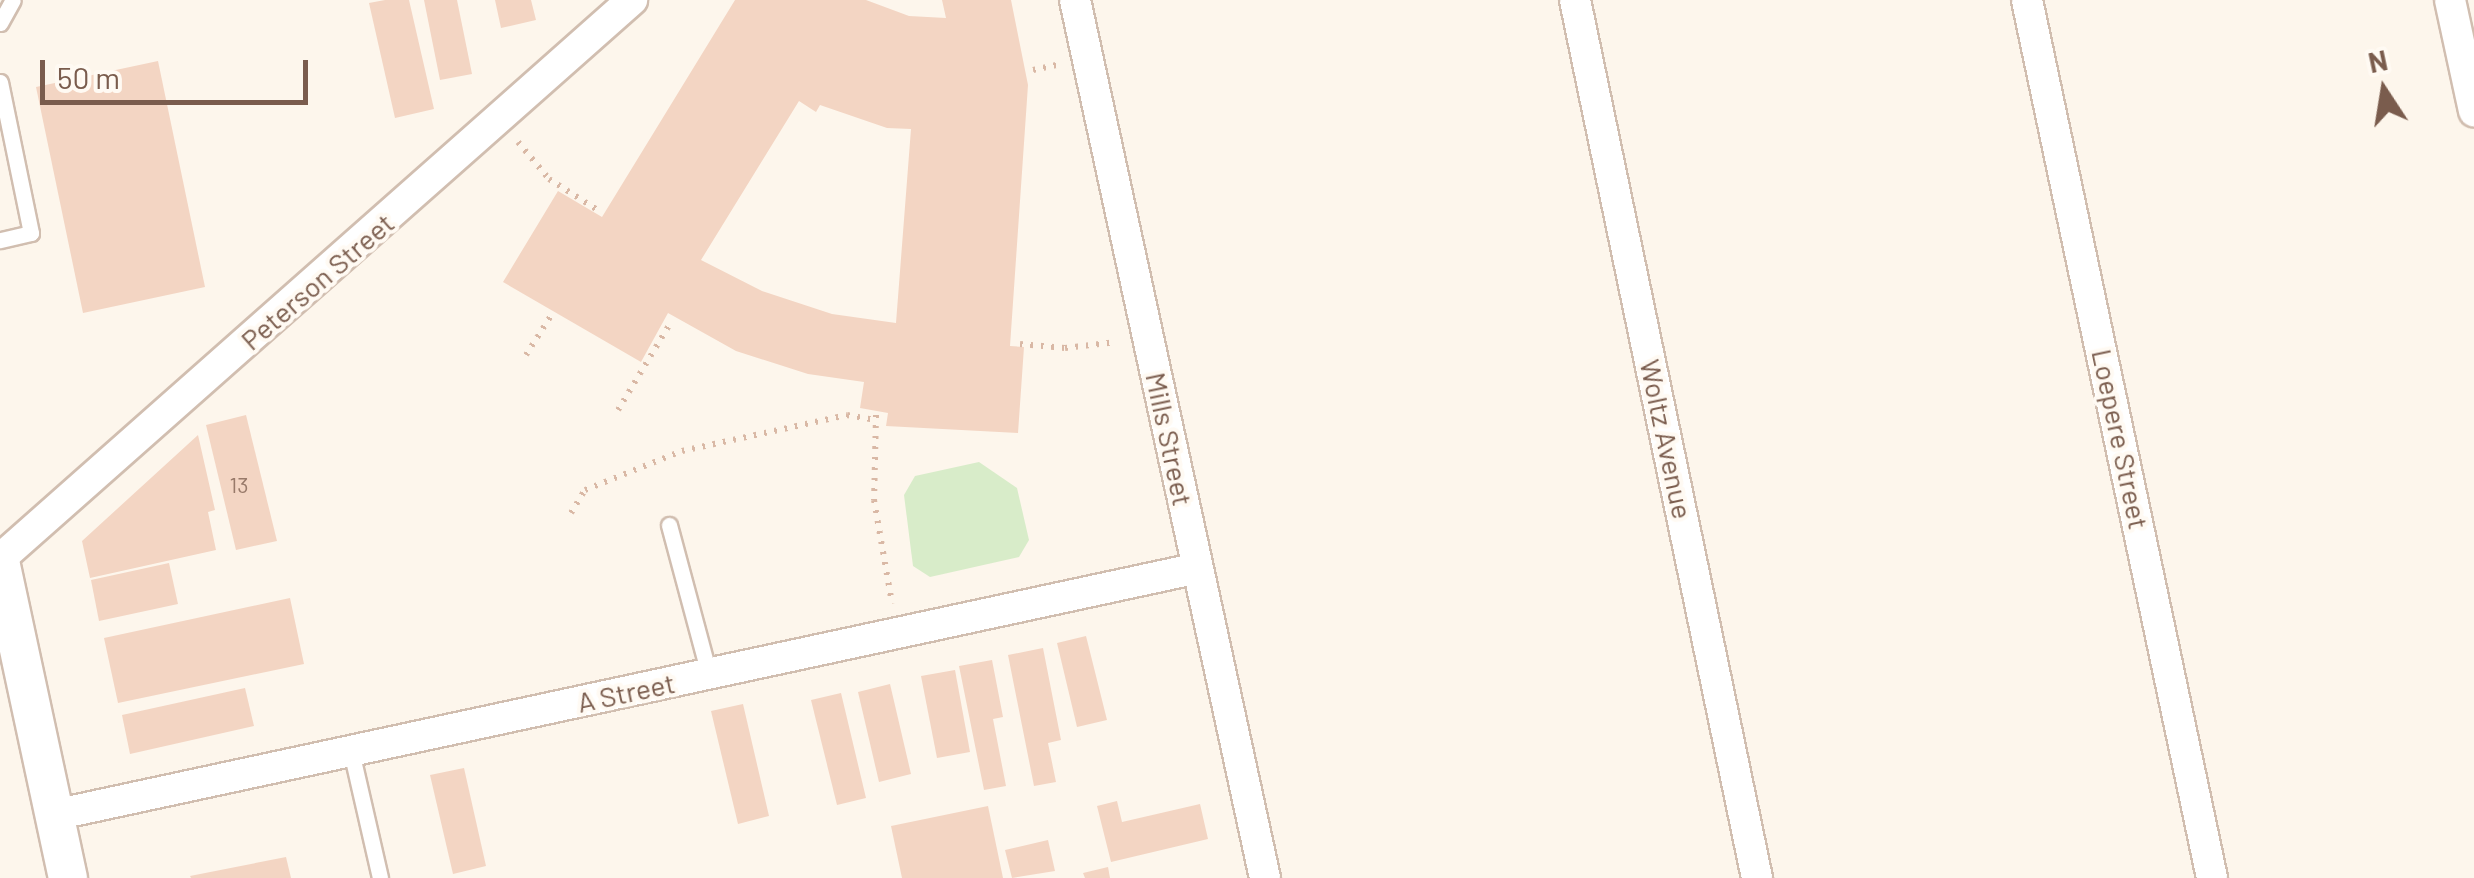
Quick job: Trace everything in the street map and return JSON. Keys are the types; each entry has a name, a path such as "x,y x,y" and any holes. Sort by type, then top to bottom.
{"street":[{"name":"Peterson Street","path":"0,560 632,0"},
{"name":"Mills Street","path":"1075,0 1265,878"},
{"name":"Woltz Avenue","path":"1576,0 1757,878"},
{"name":"Loepere Street","path":"2027,0 2212,878"},
{"path":"2450,0 2474,112"},
{"path":"0,560 68,878"},
{"name":"A Street","path":"54,815 1198,568"}],"lane":[{"path":"0,23 12,0"},
{"path":"0,82 32,234 0,240"},
{"path":"669,525 709,674"},
{"path":"351,751 380,878"}],"path":[{"path":"1033,70 1062,64"},
{"path":"514,136 548,179 599,211"},
{"path":"526,354 552,314"},
{"path":"618,410 671,322"},
{"path":"1020,344 1064,348 1121,341"},
{"path":"571,513 585,490 682,451 847,416 876,418 874,500 894,610"}],"green space":[{"path":"979,462 1017,488 1029,540 1019,557 930,577 913,566 904,495 915,476"}],"building":[{"path":"409,0 434,109 395,118 369,3"},
{"path":"424,0 457,0 472,74 440,80"},
{"path":"495,0 531,0 536,20 501,28"},
{"path":"735,0 866,0 909,16 946,18 942,0 1011,0 1028,85 1010,346 1024,347 1018,433 886,426 888,413 860,408 864,382 808,374 736,351 668,313 641,362 503,282 558,191 602,217","holes":["799,101 816,112 820,105 887,128 911,129 896,323 832,314 762,291 701,260"]},
{"path":"158,61 205,287 83,313 36,87"},
{"path":"246,415 277,541 236,550 206,425"},
{"path":"198,435 215,510 208,512 216,550 90,578 82,541"},
{"path":"169,563 178,604 99,621 91,580"},
{"path":"290,598 304,664 118,703 104,638"},
{"path":"1086,636 1107,720 1077,727 1057,643"},
{"path":"1043,648 1061,740 1048,743 1056,782 1034,786 1008,655"},
{"path":"992,660 1003,717 993,719 1006,786 984,790 959,666"},
{"path":"955,670 970,752 937,758 921,676"},
{"path":"890,684 911,774 879,782 858,692"},
{"path":"245,688 254,726 130,754 122,715"},
{"path":"841,693 866,798 837,805 811,700"},
{"path":"743,704 769,816 738,824 711,711"},
{"path":"464,768 486,866 453,874 430,775"},
{"path":"1117,801 1122,822 1200,804 1208,839 1111,862 1097,806"},
{"path":"988,806 1003,878 902,878 891,826"},
{"path":"1048,840 1055,871 1012,878 1005,850"},
{"path":"286,857 291,878 190,876"},
{"path":"1108,867 1110,878 1085,878 1083,873"}]}
